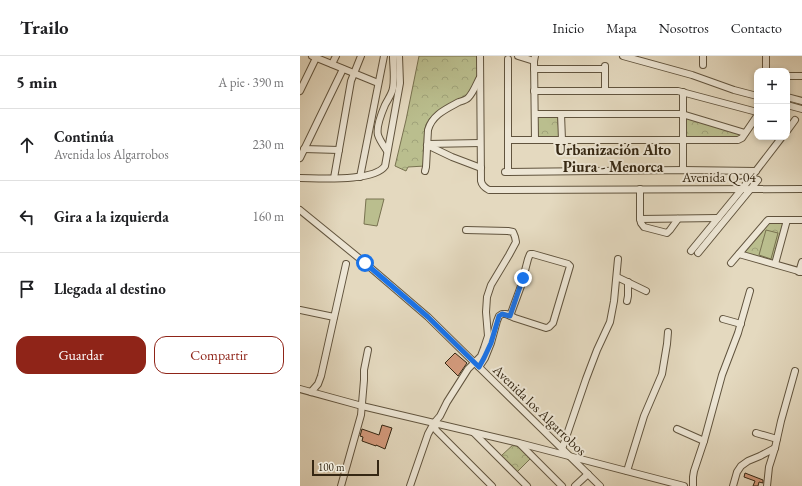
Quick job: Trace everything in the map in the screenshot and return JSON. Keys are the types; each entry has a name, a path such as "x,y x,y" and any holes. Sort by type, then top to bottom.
{"street":[{"path":"332,64 336,56"},
{"path":"334,178 351,81 361,56"},
{"path":"360,177 384,56"},
{"path":"387,151 378,134 378,128 383,109 393,88 394,76 392,56"},
{"path":"300,178 360,177 380,170 385,166 400,82 399,56"},
{"path":"427,144 481,168 480,56"},
{"path":"518,56 535,58 535,140"},
{"path":"623,56 692,75 734,90 754,95"},
{"path":"703,56 703,65"},
{"path":"766,56 766,68"},
{"path":"300,91 314,57 378,83"},
{"path":"508,59 508,140 738,140 742,138 754,120"},
{"path":"534,69 605,67 605,91"},
{"path":"300,158 343,69"},
{"path":"425,171 429,125 441,112 468,98 475,89 480,75"},
{"path":"790,76 802,76"},
{"path":"534,91 678,91 754,111"},
{"path":"682,92 683,170"},
{"path":"790,98 802,101"},
{"path":"790,105 802,109"},
{"path":"535,114 682,114 745,133"},
{"path":"561,114 562,140"},
{"path":"790,127 795,120"},
{"name":"Avenida Q-04","path":"508,140 507,172 683,170 756,171"},
{"path":"691,251 780,140"},
{"path":"427,144 480,143"},
{"path":"304,149 339,150"},
{"name":"Avenida Q-04","path":"481,168 482,185 485,188 493,190 802,189"},
{"path":"698,253 758,180"},
{"path":"640,189 640,219 644,227 666,233 678,219"},
{"name":"Avenida los Algarrobos","path":"300,210 428,317 600,486"},
{"path":"640,219 718,218"},
{"path":"731,263 768,220 802,220"},
{"path":"775,264 787,220"},
{"path":"466,230 513,232 516,242 490,284 486,303 488,336 477,365"},
{"path":"410,486 428,434 468,369 477,365 484,358 491,343 499,316 502,314 546,328 549,327 553,323 570,266 568,264 530,254 521,286 510,316"},
{"path":"739,254 801,272 802,262"},
{"path":"562,449 586,379 610,322 614,301 618,259"},
{"path":"312,392 318,384 321,376 346,264"},
{"path":"617,277 646,291"},
{"path":"627,301 628,282"},
{"path":"693,486 694,471 722,375 741,324 750,291"},
{"path":"300,310 334,317"},
{"path":"723,319 741,324"},
{"path":"627,471 644,416 662,374 668,332"},
{"path":"341,486 361,415 364,370 368,350"},
{"path":"767,486 769,468 795,371"},
{"path":"300,389 362,406 401,414 474,433 519,442 684,486"},
{"path":"434,423 436,430 492,486"},
{"path":"676,429 704,441"},
{"path":"474,433 527,486"},
{"path":"756,433 777,439"},
{"path":"519,442 562,486"},
{"path":"733,486 741,466 775,448"},
{"path":"575,486 588,474"}],"green space":[{"path":"419,56 477,56 478,75 476,81 465,96 430,118 426,125 425,134 425,166 408,167 406,171 395,166"},
{"path":"537,116 558,116 559,138 538,139"},
{"path":"685,117 740,133 740,136 739,138 686,138"},
{"path":"366,199 384,199 377,226 364,224"},
{"path":"783,222 784,224 773,262 745,254 744,251 767,223"},
{"path":"766,230 778,233 771,259 759,255"},
{"path":"515,443 530,459 517,472 501,456"}],"building":[{"path":"455,353 467,363 458,376 445,363"},
{"path":"382,425 392,428 385,449 362,441 363,437 360,436 362,429 379,435"},
{"path":"745,473 763,480 763,483 759,482 758,486 753,486 755,481 744,477"}],"district":[{"name":"Urbanización Alto Piura - Menorca","path":"613,158"}],"route":[{"path":"365,263 428,317 479,367 491,343 499,316 502,314 510,316 523,278"}]}
